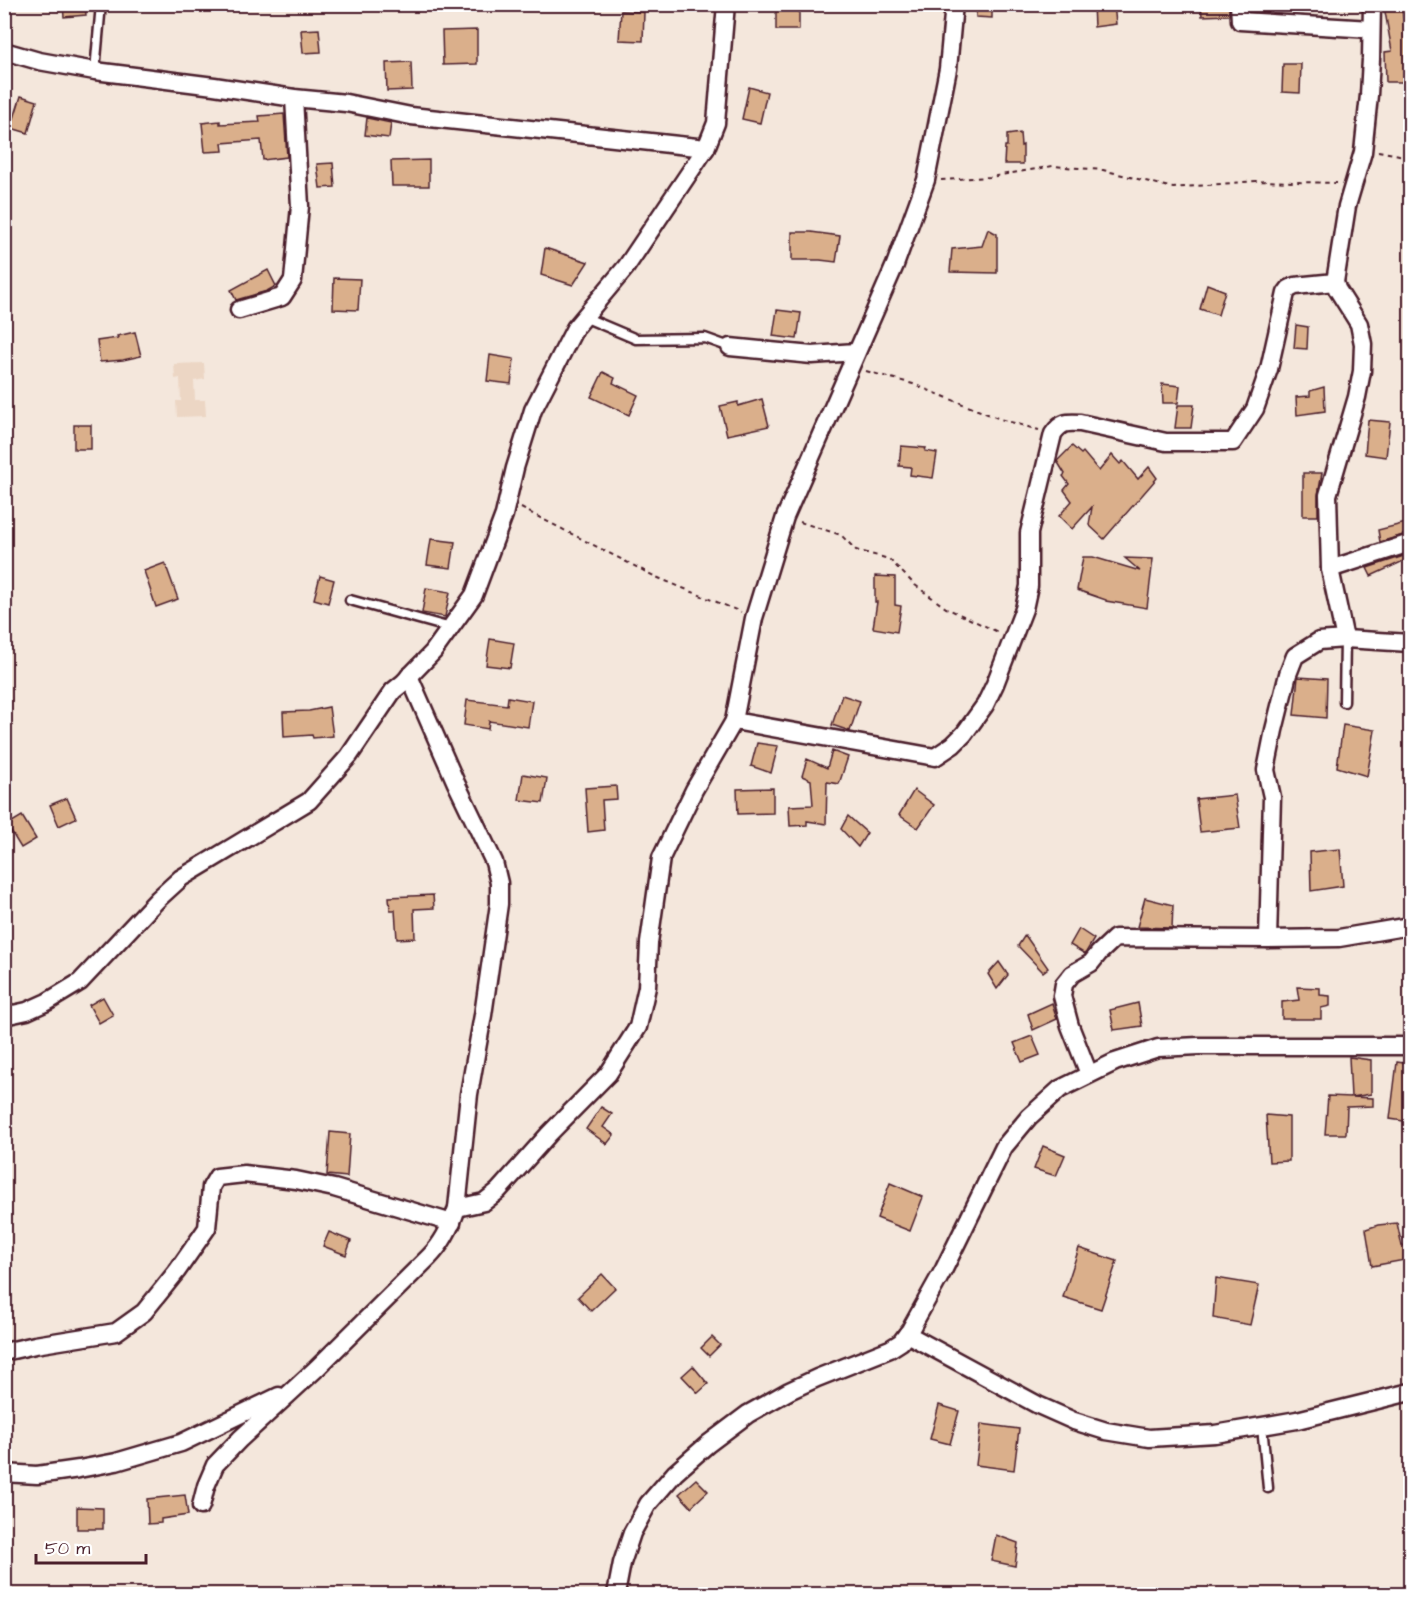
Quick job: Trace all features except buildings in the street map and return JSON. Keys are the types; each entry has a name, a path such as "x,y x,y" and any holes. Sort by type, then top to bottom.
{"street":[{"path":"4,1016 27,1011 80,982 158,899 181,878 309,801 349,756 393,692 426,660 452,628 474,596 490,554 533,410 575,328 626,267 706,148 716,123 726,4"},
{"path":"4,1352 116,1332 144,1312 177,1271 207,1228 211,1187 217,1177 244,1174 296,1180 455,1215 484,1202 498,1191 549,1134 608,1074 638,1027 647,987 649,943 661,858 694,790 734,721 754,618 785,517 895,265 926,180 948,69 954,4"},
{"path":"1239,4 1240,21 1371,30"},
{"path":"1346,639 1329,569 1328,495 1357,397 1362,371 1363,344 1359,324 1335,282 1347,206 1363,152 1369,95 1372,4"},
{"path":"4,51 39,61 95,71 346,103 411,116 706,148"},
{"path":"239,310 282,297 293,280 300,206 294,98"},
{"path":"734,721 935,757 953,745 985,705 1028,598 1029,533 1053,434 1058,426 1066,422 1073,422 1167,442 1233,442 1254,409 1269,369 1286,293 1295,286 1335,282"},
{"path":"730,347 853,359"},
{"path":"1329,569 1410,543"},
{"path":"1268,939 1272,797 1266,770 1274,730 1295,656 1319,641 1346,639 1410,643"},
{"path":"201,1506 215,1465 429,1257 439,1246 455,1215 469,1094 485,1004 500,883 494,862 409,676"},
{"path":"1089,1074 1070,1026 1062,996 1064,984 1072,974 1091,963 1099,952 1115,939 1339,938 1410,926"},
{"path":"616,1594 622,1563 633,1533 648,1504 675,1473 708,1444 748,1414 808,1382 890,1349 901,1342 944,1269 1004,1147 1029,1117 1060,1089 1115,1062 1158,1048 1410,1046"},
{"path":"907,1334 1038,1405 1074,1421 1106,1431 1149,1438 1215,1434 1297,1420 1410,1392"},
{"path":"4,1473 37,1475 127,1459 181,1443 296,1388"}],"lane":[{"path":"95,71 101,4"},
{"path":"584,317 636,339 705,338 730,347"},
{"path":"350,600 452,628"},
{"path":"1344,702 1346,639"},
{"path":"1262,1426 1268,1488"}],"path":[{"path":"1363,152 1383,151 1410,157"},
{"path":"926,180 990,177 1053,166 1102,170 1173,188 1256,181 1353,183"},
{"path":"853,359 1000,419 1053,434"},
{"path":"507,500 657,577 754,618"},
{"path":"785,517 841,535 856,550 889,559 915,585 946,608 1011,638"}],"shaded area":[{"path":"204,363 205,379 194,381 195,400 205,400 206,416 177,417 176,401 181,401 180,378 175,379 174,364"}]}
